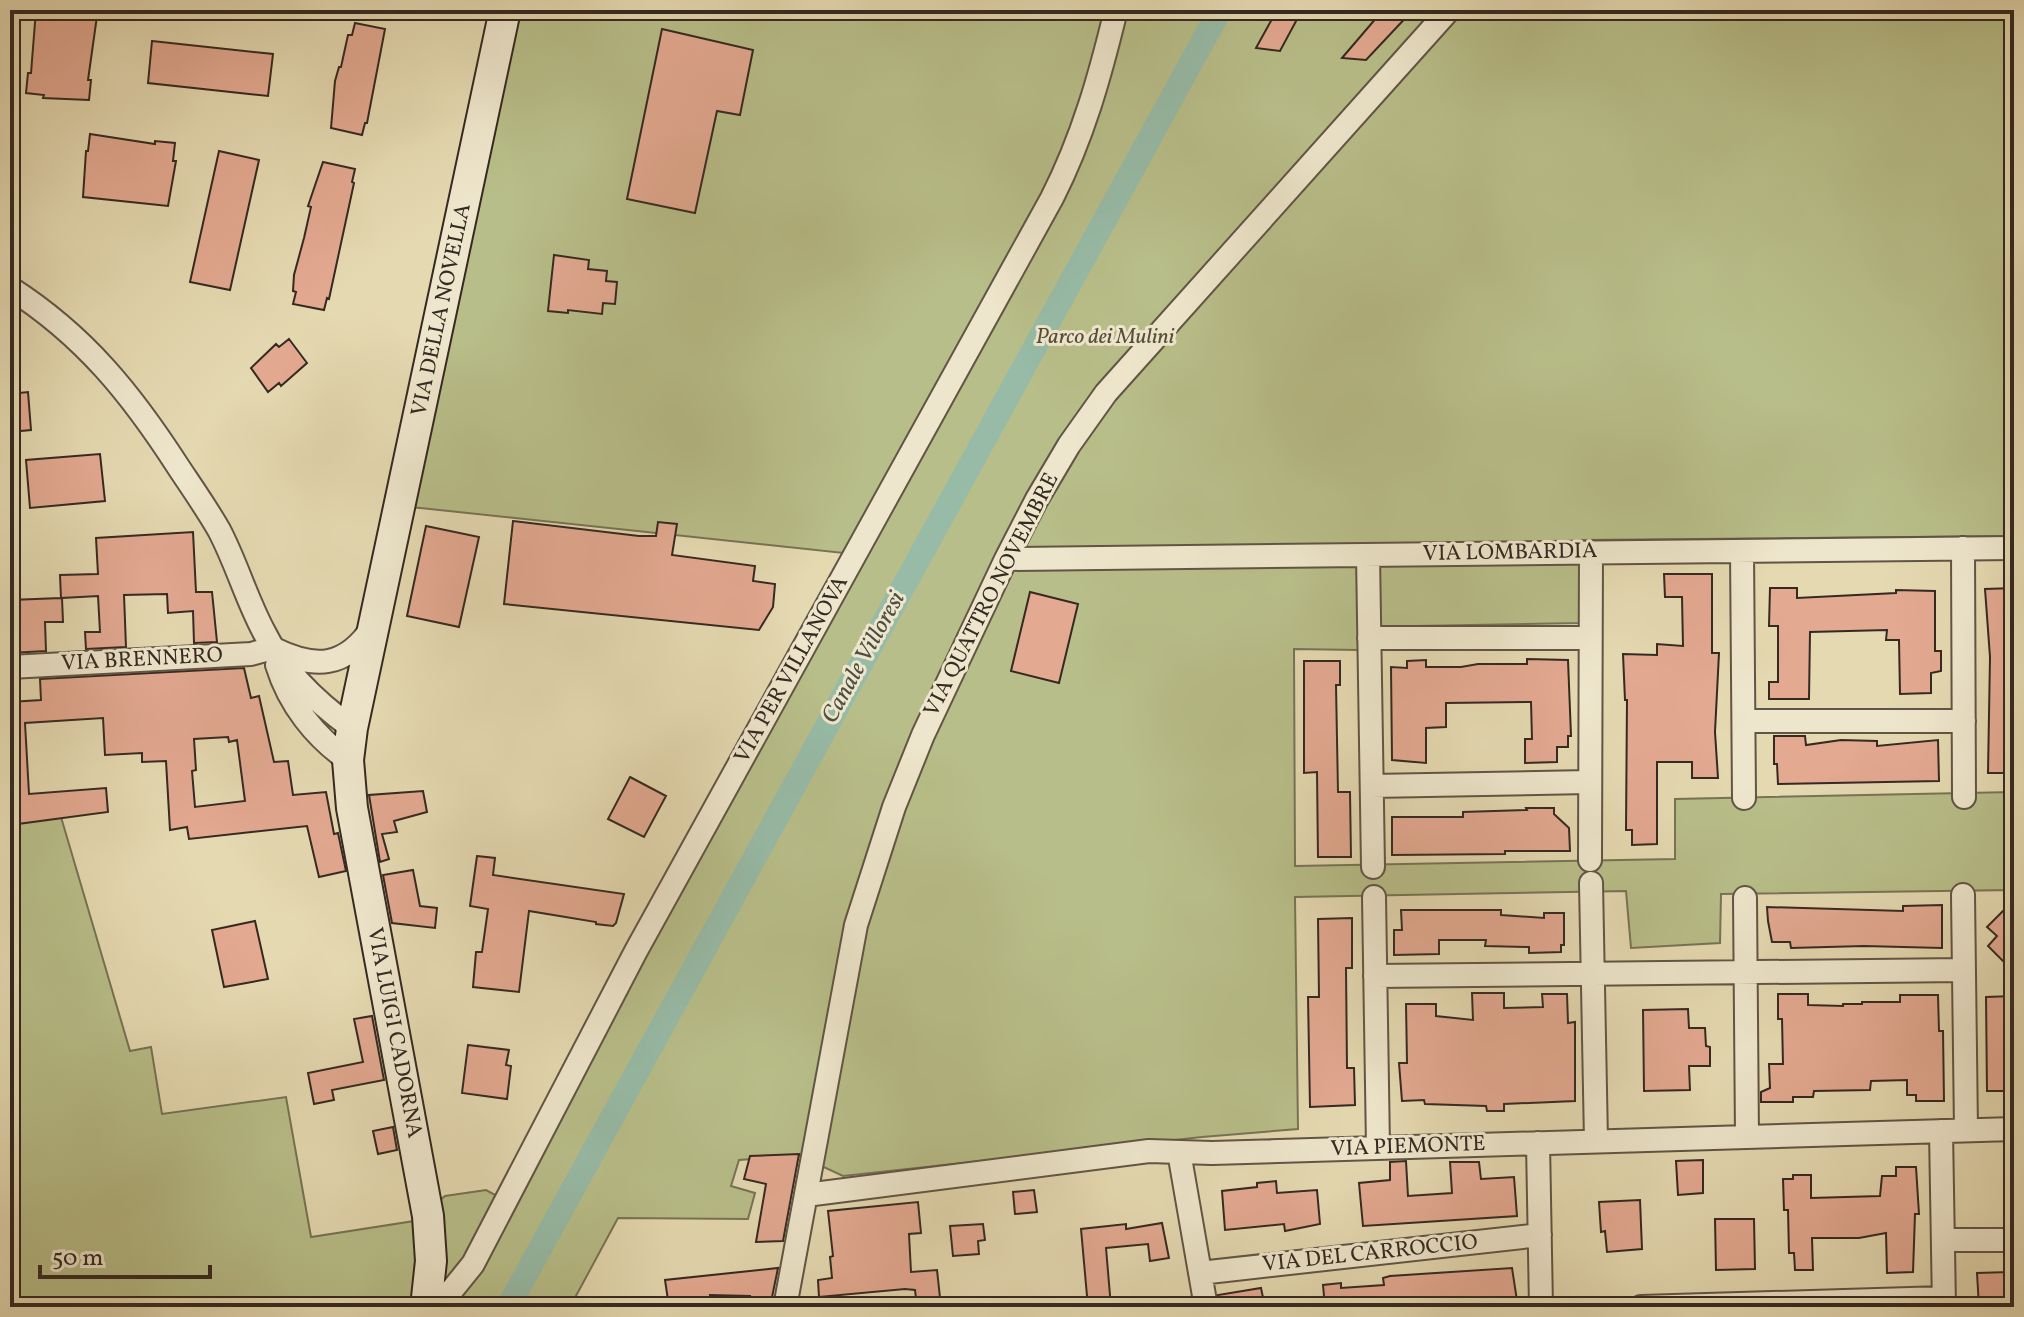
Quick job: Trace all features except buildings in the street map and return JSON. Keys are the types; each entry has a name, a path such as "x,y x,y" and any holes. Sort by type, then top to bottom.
{"street":[{"name":"VIA DELLA NOVELLA","path":"378,610 505,10"},
{"name":"VIA PER VILLANOVA","path":"426,1306 452,1290 473,1264 636,951 1052,198 1093,102 1116,10"},
{"name":"VIA QUATTRO NOVEMBRE","path":"785,1307 856,925 894,807 923,735 1006,559 1069,445 1106,393 1449,10"},
{"path":"10,288 48,314 88,349 140,409 217,526 273,648 309,692 352,728"},
{"path":"1963,548 1964,797"},
{"name":"VIA LOMBARDIA","path":"1006,559 2014,548"},
{"path":"1742,551 1744,798"},
{"path":"1590,860 1591,552"},
{"path":"1368,555 1373,867"},
{"path":"273,648 307,662 326,662 345,656 361,644 372,629 378,610"},
{"name":"VIA LUIGI CADORNA","path":"378,610 348,760 352,808 428,1216 431,1261 426,1306"},
{"path":"1369,638 1590,638"},
{"path":"273,648 278,669 300,712 331,748 348,760"},
{"name":"VIA BRENNERO","path":"10,667 251,654 273,648"},
{"path":"1744,721 1964,721"},
{"path":"1372,786 1589,782"},
{"path":"1591,883 1596,1141"},
{"path":"1963,895 1966,1130"},
{"path":"1374,897 1378,1147"},
{"path":"1745,898 1747,1137"},
{"path":"1375,976 1963,970"},
{"name":"VIA PIEMONTE","path":"806,1195 1149,1151 2014,1129"},
{"path":"1641,1307 1944,1303 1941,1131"},
{"path":"1538,1143 1541,1307"},
{"path":"1179,1152 1206,1307"},
{"name":"VIA DEL CARROCCIO","path":"1200,1273 1540,1235"},
{"path":"1943,1240 2014,1240"}],"green space":[{"name":"Parco dei Mulini","path":"513,10 2014,10 2014,536 1581,540 1580,623 1361,627 1361,647 1358,650 1294,649 1295,866 1675,859 1675,799 2014,792 2014,890 1721,894 1720,943 1631,948 1626,891 1295,897 1298,1129 843,1176 800,1156 739,1160 731,1186 755,1193 748,1219 618,1218 570,1307 10,1307 10,824 61,817 130,1051 151,1047 162,1114 286,1097 311,1237 414,1221 445,1196 486,1190 510,1203 863,555 411,507"}],"waterway":[{"name":"Canale Villoresi","path":"508,1307 1220,10"}]}
